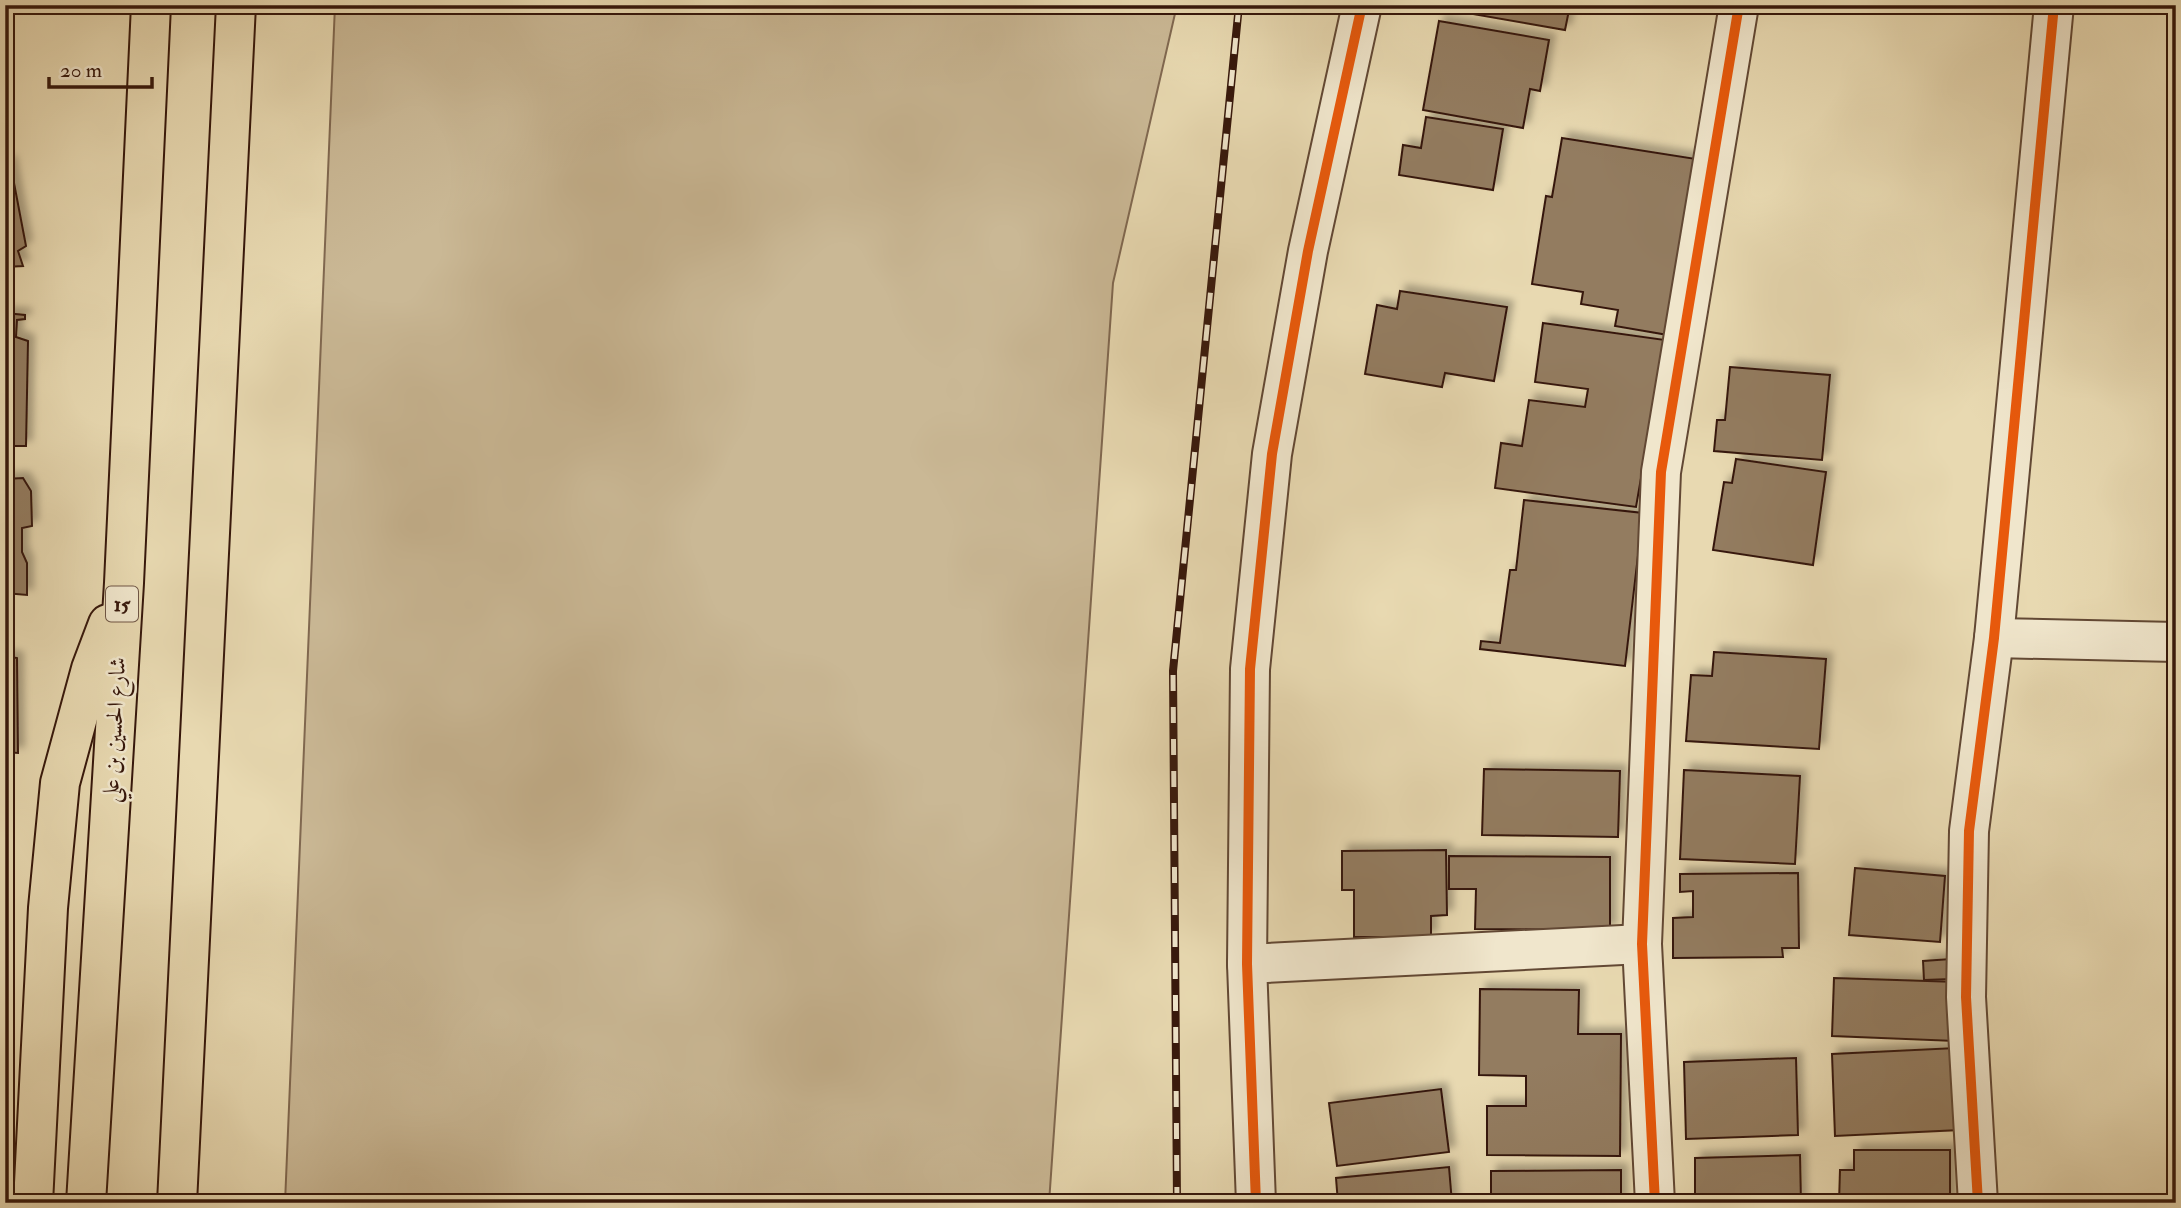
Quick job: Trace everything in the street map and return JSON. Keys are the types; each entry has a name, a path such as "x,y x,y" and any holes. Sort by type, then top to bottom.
{"highway":[{"name":"شارع الحسين بن علي","path":"86,1203 124,583 151,5"},
{"path":"177,1203 236,5"},
{"path":"33,1203 48,908 60,783 90,669 124,583"}],"street":[{"path":"1256,1203 1247,964 1250,669 1272,454 1308,251 1362,5"},
{"path":"1655,1203 1642,944 1661,472 1739,5"},
{"path":"1978,1203 1966,997 1969,831 1994,638 2053,5"},
{"path":"1994,638 2176,642"},
{"path":"1247,964 1642,944"}],"shaded area":[{"path":"335,5 1177,5 1113,283 1049,1203 285,1203"}],"building":[{"path":"1445,5 1570,5 1565,30 1444,9"},
{"path":"1439,21 1549,40 1540,91 1530,89 1523,128 1423,110"},
{"path":"1426,117 1503,129 1493,190 1399,175 1403,145 1421,148"},
{"path":"1562,138 1696,159 1668,335 1615,326 1618,310 1581,304 1583,292 1532,284 1546,196 1552,197"},
{"path":"10,162 26,246 18,251 23,266 5,267 5,164"},
{"path":"1400,291 1507,307 1494,381 1445,373 1442,387 1365,374 1377,305 1397,309"},
{"path":"5,313 25,315 25,319 17,320 16,337 28,341 26,446 5,446"},
{"path":"1543,323 1665,340 1636,507 1495,488 1501,443 1522,446 1529,400 1585,407 1588,389 1535,382"},
{"path":"1730,367 1830,375 1822,460 1714,451 1717,420 1725,420"},
{"path":"1736,459 1826,472 1813,565 1713,550 1724,482 1732,483"},
{"path":"23,478 31,491 32,526 22,528 22,552 27,563 27,595 5,593 5,479"},
{"path":"1524,500 1643,513 1625,666 1480,649 1481,641 1500,643 1510,570 1516,570"},
{"path":"1714,652 1826,659 1819,749 1686,741 1691,675 1712,676"},
{"path":"5,656 17,658 18,753 5,752"},
{"path":"1484,769 1620,771 1618,837 1482,835"},
{"path":"1684,770 1800,776 1795,864 1680,859"},
{"path":"1446,850 1447,915 1431,916 1431,937 1354,937 1354,890 1342,890 1342,851"},
{"path":"1449,856 1610,857 1610,930 1475,929 1476,889 1449,889"},
{"path":"1855,868 1945,876 1940,942 1849,935"},
{"path":"1798,873 1799,948 1782,948 1783,957 1673,958 1673,918 1693,917 1693,891 1680,892 1680,874"},
{"path":"1951,959 1952,979 1924,980 1923,961"},
{"path":"1834,978 1958,982 1955,1041 1832,1036"},
{"path":"1480,989 1579,990 1578,1034 1621,1034 1620,1156 1487,1155 1487,1106 1526,1106 1526,1076 1479,1075"},
{"path":"1956,1048 1960,1130 1835,1136 1832,1054"},
{"path":"1796,1058 1798,1135 1686,1139 1684,1062"},
{"path":"1441,1089 1449,1152 1337,1166 1329,1103"},
{"path":"1854,1150 1950,1150 1950,1203 1839,1203 1840,1170 1854,1170"},
{"path":"1800,1155 1801,1203 1695,1203 1695,1158"},
{"path":"1449,1167 1452,1203 1338,1203 1336,1178"},
{"path":"1621,1170 1621,1203 1491,1203 1491,1171"}],"railway":[{"path":"1177,1203 1173,671 1239,5"}],"cycle path":[{"path":"1256,1203 1247,964 1250,669 1272,454 1308,251 1362,5"},
{"path":"1655,1203 1642,944 1661,472 1739,5"},
{"path":"1978,1203 1966,997 1969,831 1994,638 2054,5"}]}
